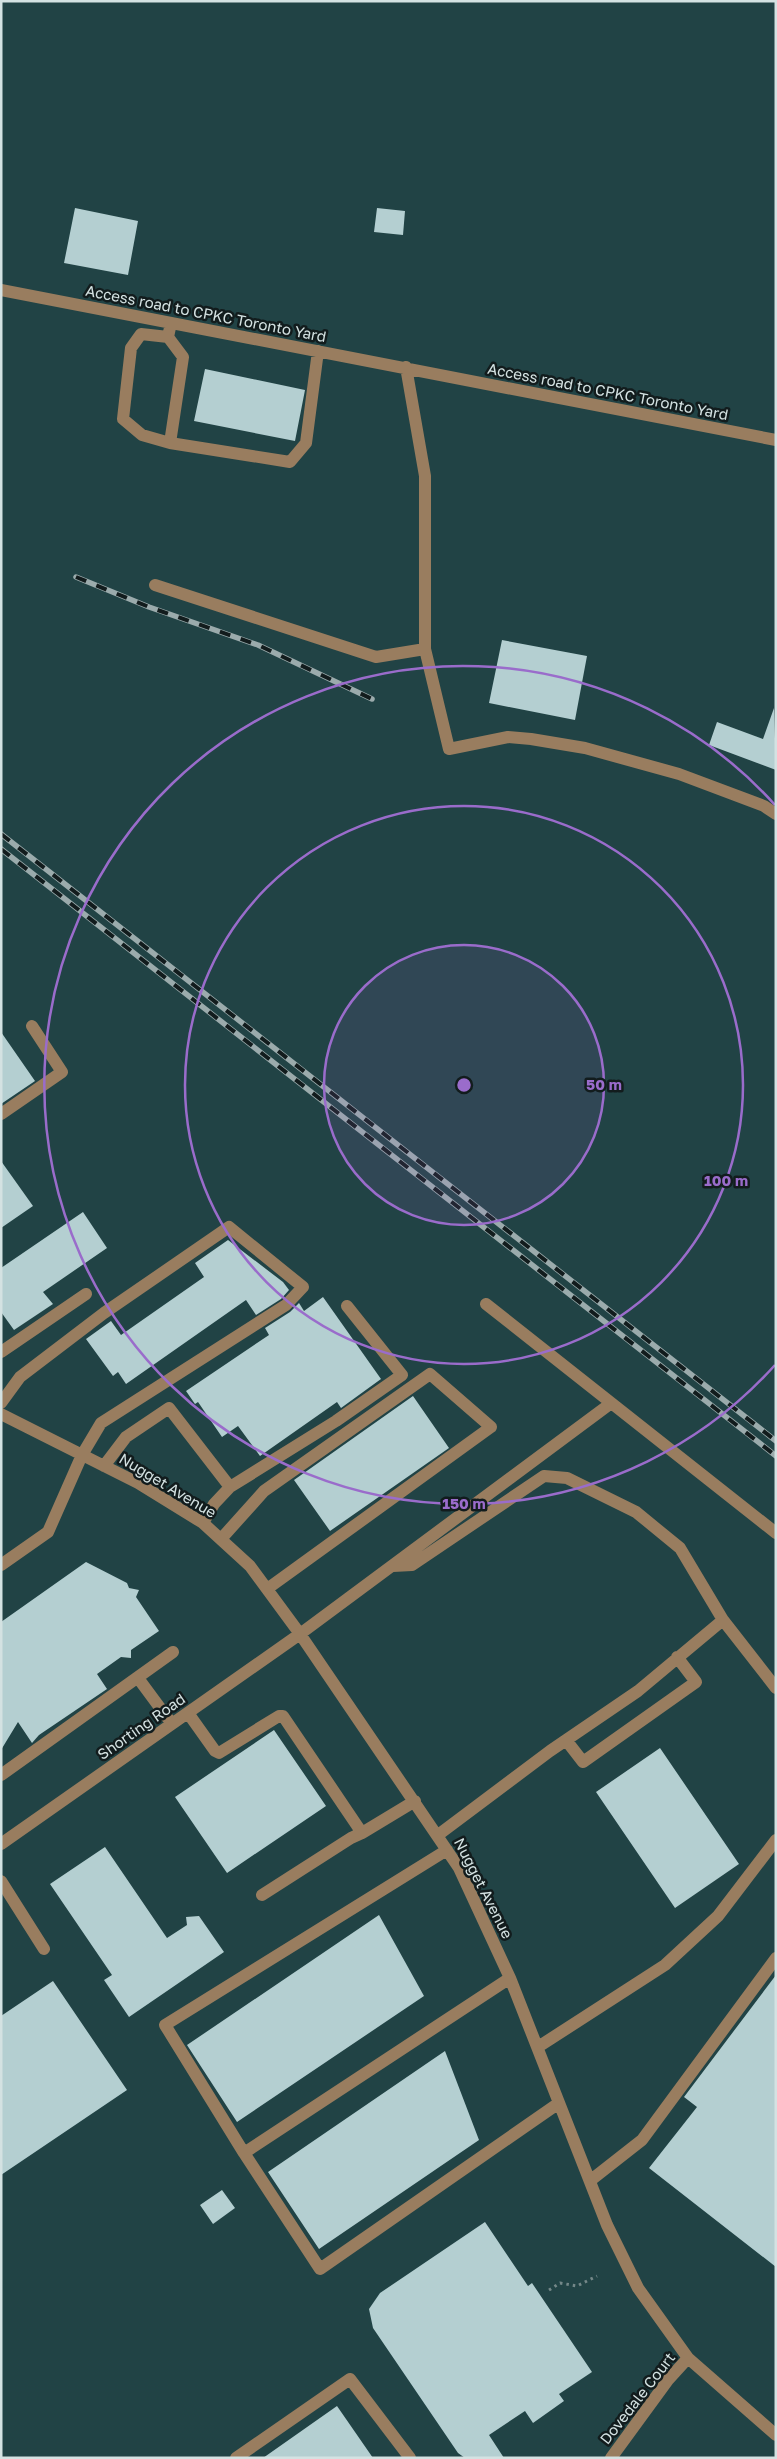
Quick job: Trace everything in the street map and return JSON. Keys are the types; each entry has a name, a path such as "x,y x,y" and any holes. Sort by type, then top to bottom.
{"street":[{"name":"Access road to CPKC Toronto Yard","path":"1,290 776,440"},
{"path":"168,337 171,323"},
{"path":"170,443 184,357 168,337 140,334 130,348 123,419 142,435 170,443 290,462 306,443 318,350"},
{"path":"406,367 425,476 425,649 449,749 508,737 586,748 679,774 764,806 776,814"},
{"path":"156,585 376,657 425,649"},
{"path":"1,1114 62,1072 32,1026"},
{"path":"1,1403 20,1377 104,1313 229,1227 303,1287 286,1305 101,1423 82,1455 48,1532 1,1565"},
{"path":"1,1352 86,1294"},
{"path":"486,1304 610,1404 776,1533"},
{"path":"203,1523 214,1504 230,1487 336,1421 402,1375 347,1306"},
{"path":"221,1539 264,1491 430,1374 491,1427 267,1589"},
{"name":"Shorting Road","path":"1,1844 300,1634 610,1404"},
{"path":"104,1466 126,1437 169,1408 230,1487"},
{"name":"Nugget Avenue","path":"1,1414 138,1483 203,1523 250,1566 300,1634 459,1868 510,1978 591,2180 607,2225 638,2288 688,2358 776,2434"},
{"path":"393,1566 412,1565 544,1476 567,1478 636,1512 680,1548 723,1620 776,1688"},
{"path":"438,1835 550,1751 638,1691 723,1620"},
{"path":"1,1775 173,1652"},
{"path":"566,1740 584,1762 696,1682 677,1658"},
{"path":"138,1678 172,1724"},
{"path":"188,1713 215,1751 219,1752 279,1716 283,1716 362,1833"},
{"path":"262,1895 351,1838 415,1801"},
{"path":"538,2047 665,1965 718,1916 776,1840"},
{"path":"448,1850 165,2025 244,2153 320,2269 560,2103"},
{"path":"1,1881 44,1949"},
{"path":"591,2180 642,2140 776,1958"},
{"path":"244,2153 510,1978"},
{"name":"Dovedale Court","path":"611,2458 668,2380 688,2358"},
{"path":"236,2458 350,2379 410,2458"}],"path":[{"path":"549,2290 560,2283 577,2286 597,2276"}],"shaded area":[{"path":"1,1 776,1 776,2458 1,2458"}],"building":[{"path":"75,208 138,221 128,275 64,263"},
{"path":"377,208 405,211 403,235 374,232"},
{"path":"205,369 305,390 295,441 194,421"},
{"path":"502,640 587,656 575,720 489,703"},
{"path":"774,708 776,770 709,745 717,722 763,739"},
{"path":"1,1032 35,1081 1,1104"},
{"path":"1,1161 33,1206 1,1228"},
{"path":"83,1212 107,1248 43,1292 53,1304 14,1330 1,1312 1,1268"},
{"path":"228,1240 283,1282 289,1290 281,1299 256,1315 246,1300 126,1384 118,1372 113,1376 86,1339 111,1321 121,1335 204,1277 195,1263"},
{"path":"323,1297 381,1379 341,1408 337,1402 260,1456 238,1426 222,1437 198,1402 195,1404 186,1391 269,1335 265,1328 290,1312 299,1303 304,1311"},
{"path":"413,1396 449,1448 330,1531 294,1480"},
{"path":"86,1562 127,1583 129,1588 139,1590 136,1597 159,1631 131,1650 131,1658 121,1657 97,1674 107,1689 39,1735 32,1743 18,1722 1,1750 1,1622"},
{"path":"274,1730 326,1806 227,1873 175,1797"},
{"path":"660,1748 739,1864 675,1908 596,1792"},
{"path":"105,1847 167,1938 187,1925 186,1917 199,1916 224,1952 129,2017 104,1980 112,1975 50,1884"},
{"path":"379,1915 424,1996 237,2122 187,2045"},
{"path":"776,1975 776,2267 649,2168 697,2107 684,2097"},
{"path":"53,1981 127,2090 1,2175 1,2016"},
{"path":"445,2051 479,2140 319,2249 268,2172"},
{"path":"222,2190 235,2208 213,2224 200,2205"},
{"path":"485,2222 528,2286 532,2283 592,2372 559,2394 564,2401 533,2423 525,2411 489,2435 504,2458 465,2458 458,2453 373,2328 369,2309 380,2293"},
{"path":"337,2406 373,2458 263,2458"}],"railway":[{"path":"76,577 149,607 258,645 372,699"},
{"path":"1,834 776,1441"},
{"path":"1,849 776,1456"}]}
